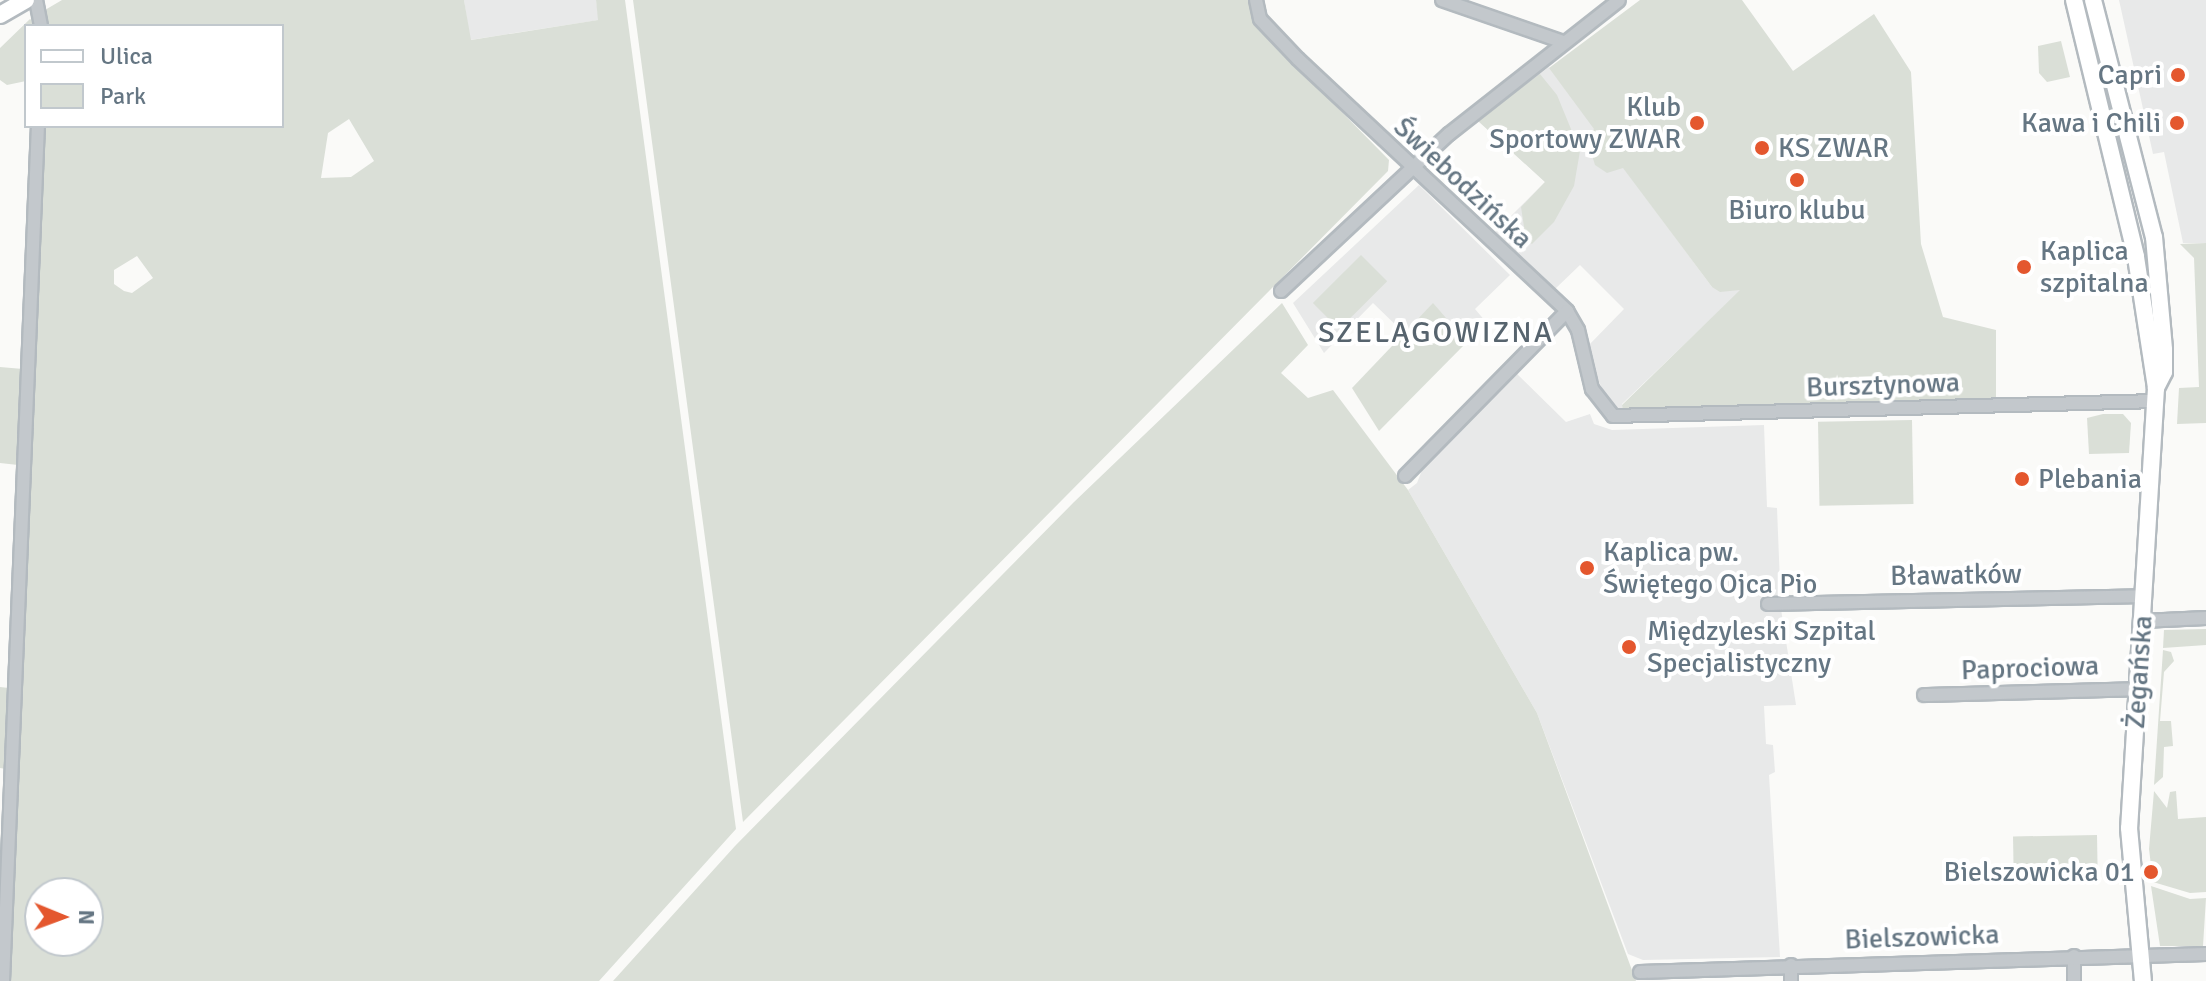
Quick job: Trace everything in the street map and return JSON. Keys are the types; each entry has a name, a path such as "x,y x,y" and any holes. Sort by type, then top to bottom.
{"street":[{"path":"0,15 26,0"},
{"path":"36,0 41,24"},
{"name":"Świebodzińska","path":"1256,0 1260,19 1272,32 1410,168 1567,311 1578,330 1592,389 1613,416"},
{"path":"1442,0 1563,42"},
{"path":"1281,291 1410,168 1619,0"},
{"name":"Żegańska","path":"2074,0 2136,257 2156,395 2129,839 2143,981"},
{"name":"Żegańska","path":"2093,0 2154,237 2164,350 2164,372 2156,395"},
{"path":"3,981 38,128"},
{"path":"1405,476 1567,311"},
{"name":"Bursztynowa","path":"1613,416 2156,395"},
{"name":"Bławatków","path":"1768,604 2144,596"},
{"path":"2142,621 2206,618"},
{"name":"Paprociowa","path":"1924,695 2137,689"},
{"name":"Bielszowicka","path":"1640,972 2206,954"},
{"path":"2074,956 2074,981"},
{"path":"1791,965 1791,981"}],"shaded area":[{"path":"464,0 596,0 599,20 470,40"},
{"path":"2119,0 2206,0 2206,243 2183,243 2164,152 2153,154"},
{"path":"1549,67 1712,287 1741,290 1622,404 1623,412 1611,406 1593,370 1588,346 1624,309 1580,265 1555,289 1491,236 1545,182 1477,120"},
{"path":"1419,185 1510,275 1475,309 1486,322 1432,376 1354,390 1404,333 1373,303 1324,353 1293,303"},
{"name":"Międzyleski Szpital Specjalistyczny","path":"1514,371 1566,422 1590,414 1594,424 1612,430 1764,425 1767,507 1777,508 1781,609 1796,705 1764,706 1766,744 1773,745 1775,772 1769,775 1780,957 1643,960 1628,954 1537,713 1408,490 1417,483 1426,460"}],"green space":[{"path":"62,0 464,0 471,40 598,20 596,0 625,0 736,829 599,981 9,981 41,128 284,128 284,24 44,24 45,10","holes":["349,119 374,161 351,177 321,178 328,133","137,256 153,278 132,293 114,284 114,270"]},
{"path":"633,0 1250,0 1260,29 1389,160 1388,171 743,822"},
{"path":"1640,0 1742,0 1793,71 1874,14 1911,72 1921,244 1943,317 1996,330 1996,401 1623,412 1622,405 1740,290 1720,292 1712,287 1623,168 1607,173 1595,165 1587,139 1594,129 1549,68"},
{"path":"24,25 24,81 7,85 0,80 0,48"},
{"path":"2061,41 2070,77 2047,82 2039,73 2038,46"},
{"path":"1540,74 1557,95 1580,151 1574,186 1554,222 1532,244 1526,240 1521,207 1545,182 1477,120"},
{"path":"2206,243 2206,423 2177,424 2179,388 2199,387 2194,258 2180,244"},
{"path":"1361,255 1387,281 1339,329 1313,303"},
{"path":"1282,303 1308,345 1281,373 1308,398 1333,390 1408,490 1537,713 1636,981 613,981 735,846 1074,502"},
{"path":"1433,303 1467,342 1379,431 1352,388"},
{"path":"0,367 23,369 18,465 0,463"},
{"path":"2123,414 2131,423 2129,453 2089,454 2087,418"},
{"path":"1912,420 1913,504 1819,506 1818,422"},
{"path":"2206,629 2206,645 2163,648 2164,630"},
{"path":"2163,650 2171,652 2174,661 2164,672 2160,721 2171,721 2173,746 2164,747 2163,777 2154,785"},
{"path":"0,687 9,688 6,769 0,768"},
{"path":"2154,791 2167,808 2170,792 2176,791 2178,819 2206,817 2206,892 2190,893 2153,882 2149,849"},
{"path":"2097,835 2098,879 2014,880 2013,836"},
{"path":"2151,886 2190,899 2206,898 2203,946 2160,946"}],"place":[{"name":"Capri","path":"2178,75"},
{"name":"Klub Sportowy ZWAR","path":"1697,123"},
{"name":"Kawa i Chili","path":"2177,123"},
{"name":"KS ZWAR","path":"1762,148"},
{"name":"Biuro klubu","path":"1797,180"},
{"name":"Kaplica szpitalna","path":"2024,267"},
{"name":"Plebania","path":"2022,479"},
{"name":"Kaplica pw. Świętego Ojca Pio","path":"1587,568"},
{"name":"Międzyleski Szpital Specjalistyczny","path":"1629,647"},
{"name":"Bielszowicka 01","path":"2151,872"}],"district":[{"name":"SZELĄGOWIZNA","path":"1436,333"}]}
